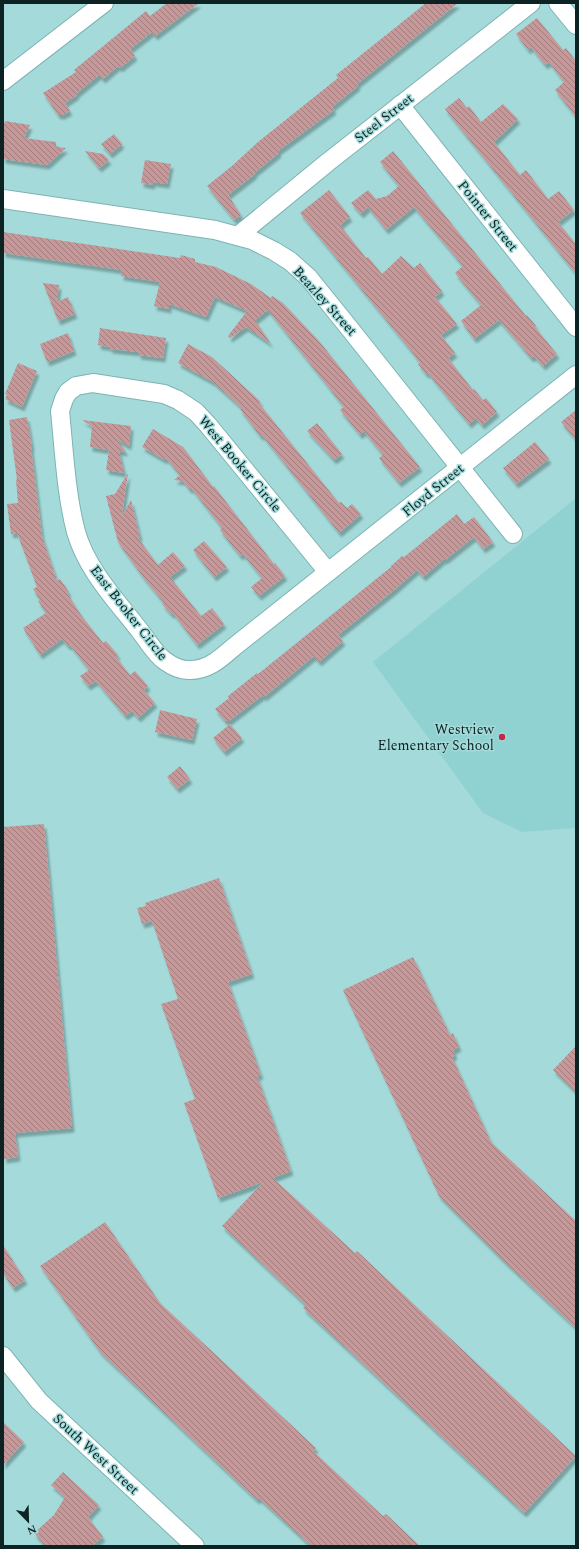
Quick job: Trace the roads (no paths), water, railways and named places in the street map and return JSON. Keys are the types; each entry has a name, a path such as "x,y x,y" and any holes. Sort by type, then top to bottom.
{"street":[{"path":"3,81 104,3"},
{"name":"Steel Street","path":"240,236 328,162 531,3"},
{"path":"558,3 576,25"},
{"name":"Pointer Street","path":"400,105 576,326"},
{"name":"Beazley Street","path":"3,199 208,229 240,236 274,251 308,277 513,534"},
{"name":"Floyd Street","path":"290,603 576,375"},
{"name":"West Booker Circle","path":"64,399 68,392 76,386 93,383 164,394 178,400 196,412 208,425 328,572"},
{"name":"East Booker Circle","path":"64,399 60,411 72,513 86,558 100,580 161,658 177,668 186,670 199,670 210,666 290,603"},
{"name":"South West Street","path":"3,1356 39,1401 195,1546"}],"place":[{"name":"Westview Elementary School","path":"502,737"}]}
